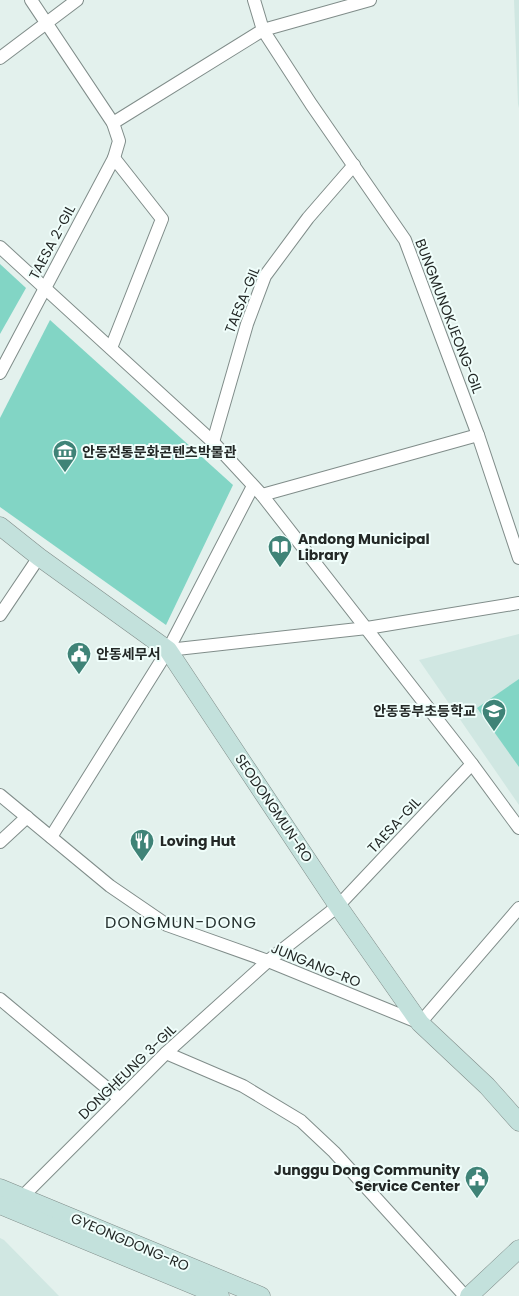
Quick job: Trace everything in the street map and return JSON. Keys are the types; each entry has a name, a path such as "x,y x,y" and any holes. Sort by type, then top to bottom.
{"street":[{"name":"TAESA 2-GIL","path":"0,373 114,158 119,141 113,123 30,0"},
{"path":"0,58 77,0"},
{"name":"BUNGMUNOKJEONG-GIL","path":"254,0 263,30 404,240 478,435 519,558"},
{"path":"113,123 263,30 370,0"},
{"path":"111,348 162,219 114,158"},
{"name":"TAESA-GIL","path":"213,442 247,324 265,276 308,218 354,165"},
{"path":"0,247 213,442 257,490 472,764 519,828"},
{"path":"51,837 168,650 257,490 478,435"},
{"name":"SEODONGMUN-RO","path":"0,526 39,557 168,650 338,906 420,1023 487,1086 519,1122"},
{"path":"0,615 39,557"},
{"path":"168,650 366,628 519,603"},
{"name":"TAESA-GIL","path":"268,961 338,906 472,764"},
{"name":"JUNGANG-RO","path":"0,795 110,886 167,925 268,961 420,1023"},
{"path":"0,842 27,817"},
{"path":"420,1023 519,908"},
{"name":"DONGHEUNG 3-GIL","path":"13,1205 166,1053 268,961"},
{"path":"0,999 120,1099"},
{"path":"166,1053 243,1086 300,1121 334,1152 465,1296"},
{"name":"GYEONGDONG-RO","path":"0,1188 13,1205 220,1296"},
{"name":"GYEONGDONG-RO","path":"13,1205 261,1296"},
{"path":"469,1296 519,1249"}],"shaded area":[{"path":"514,0 519,0 519,108 518,104"},
{"name":"안동동부초등학교","path":"519,634 519,805 419,660"},
{"path":"0,1238 4,1240 59,1296 0,1296"}],"green space":[{"path":"0,264 26,288 0,334"},
{"path":"50,320 233,485 166,625 0,507 0,418"},
{"path":"519,679 519,767 477,708"}],"place":[{"name":"안동전통문화콘텐츠박물관","path":"65,473"},
{"name":"Andong Municipal Library","path":"280,568"},
{"name":"안동세무서","path":"79,675"},
{"name":"안동동부초등학교","path":"494,732"},
{"name":"Loving Hut","path":"142,862"},
{"name":"Junggu Dong Community Service Center","path":"477,1199"}],"district":[{"name":"DONGMUN-DONG","path":"181,922"}]}
